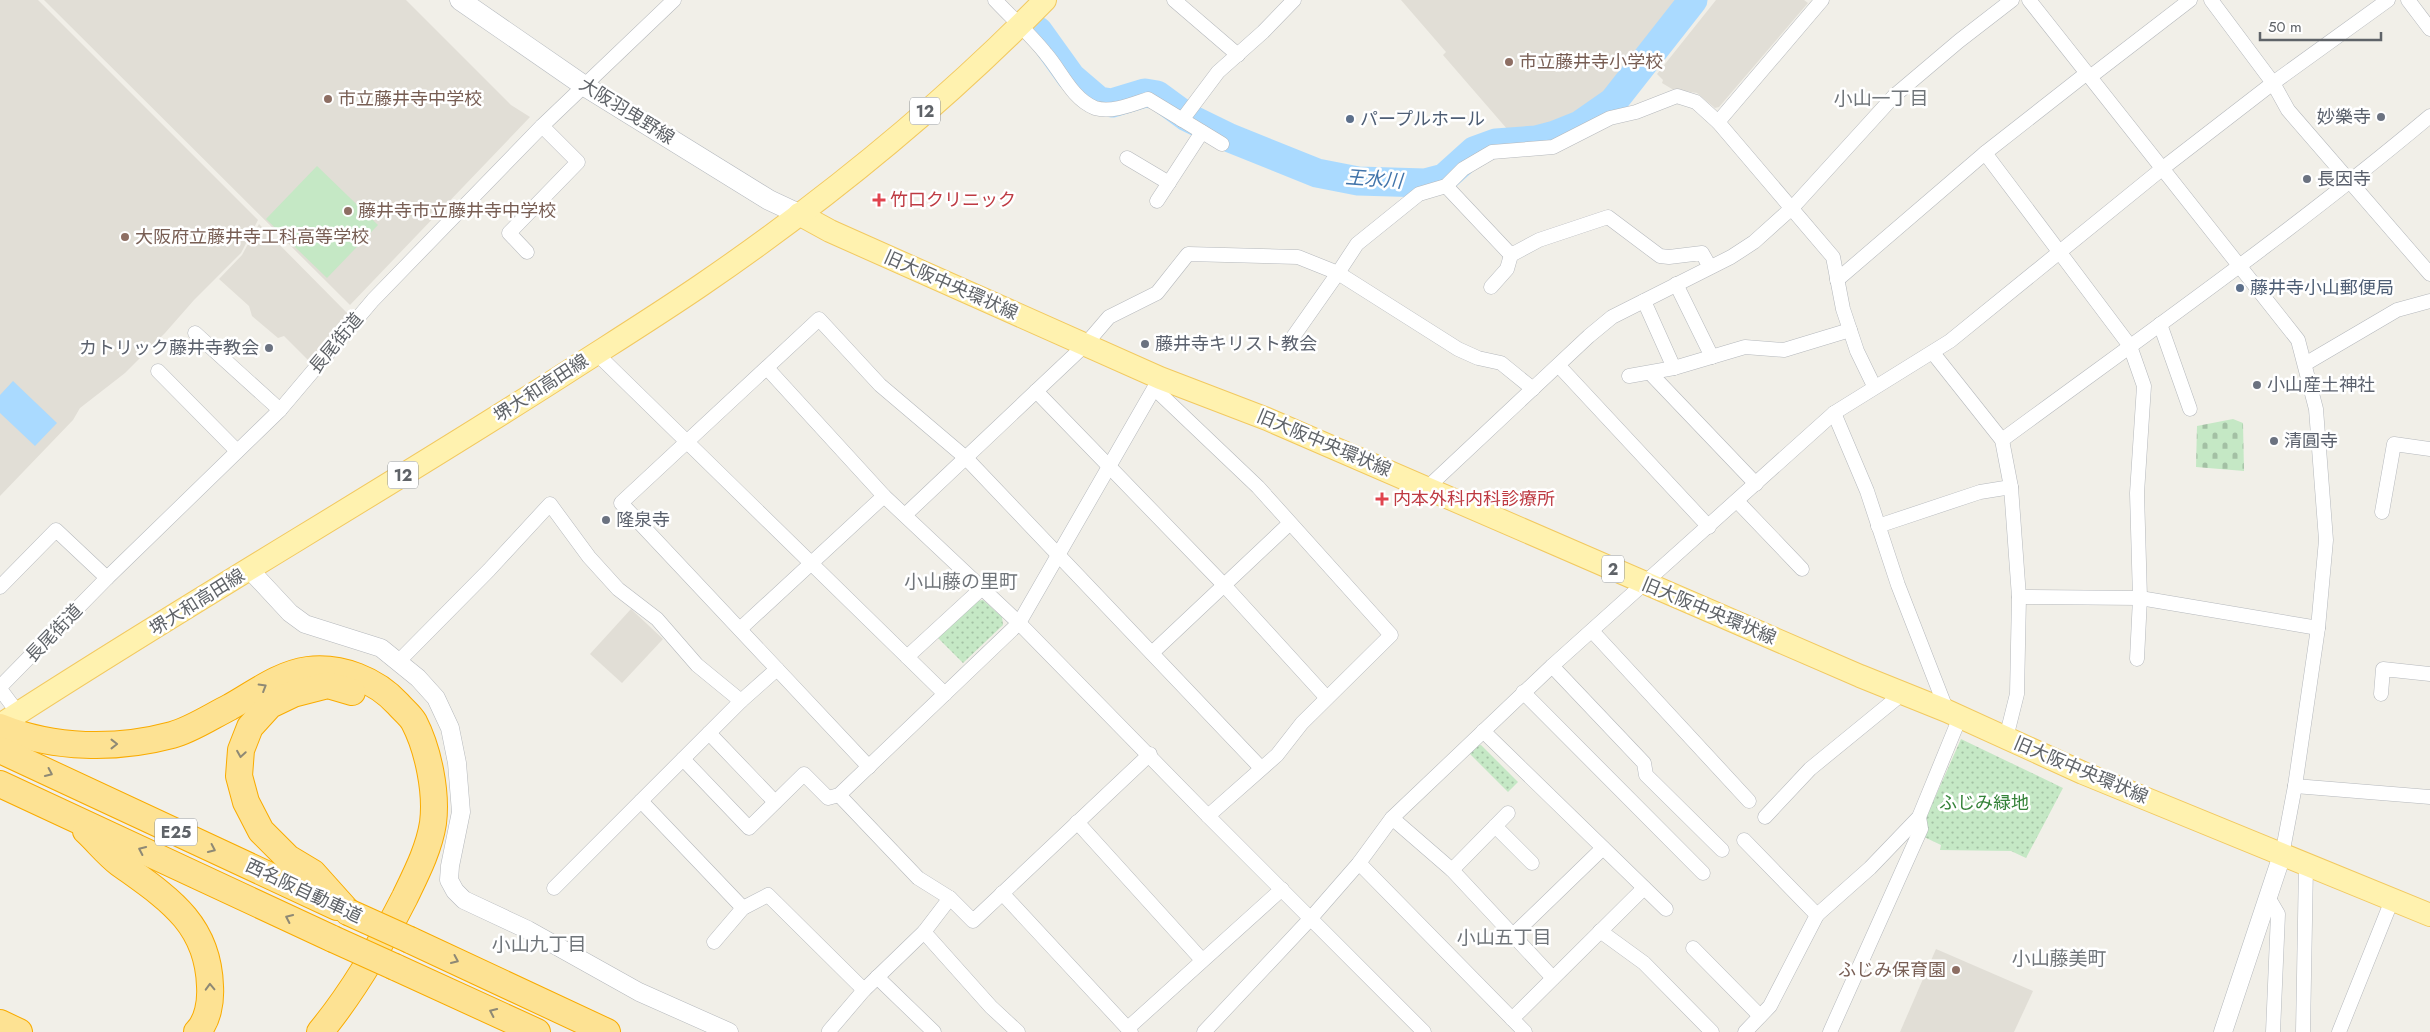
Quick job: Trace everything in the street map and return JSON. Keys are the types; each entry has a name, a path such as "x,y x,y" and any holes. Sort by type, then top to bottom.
{"highway":[{"path":"6,722 65,744 122,745 174,734 229,707 278,678 308,670 332,669 354,675 372,683 394,700 413,720 426,751 432,778 433,822 421,864 381,944 320,1032"},
{"path":"302,1032 319,1013 370,936 405,868 415,839 418,808 416,770 406,738 386,712 360,695 328,685 293,694 270,705 250,727 241,750 239,776 246,802 261,831 288,858 313,873 348,912"},
{"name":"西名阪自動車道","path":"2,751 608,1032"},
{"name":"西名阪自動車道","path":"0,784 537,1032"},
{"path":"73,818 118,862 150,882 181,912 200,938 210,968 210,999 202,1026 197,1032"},
{"path":"0,1023 19,1032"}],"main road":[{"name":"大阪羽曳野線","path":"460,0 583,85 768,200 799,214"},
{"name":"堺大和高田線","path":"6,722 249,569 492,420 701,286 799,214 883,147 959,82 1020,26 1045,0"},
{"name":"旧大阪中央環状線","path":"799,214 830,231 1085,345 1157,383 1267,419 1428,487 1646,584 1954,714 2083,773 2430,915"}],"street":[{"name":"長尾街道","path":"0,688 107,578 280,410 373,300 542,126 674,0"},
{"path":"995,0 1047,54 1079,97 1095,108 1109,109 1127,106 1148,98 1222,144"},
{"path":"1174,0 1238,55"},
{"path":"1182,120 1218,72 1294,0"},
{"path":"1718,122 1822,0"},
{"path":"1428,487 1612,317 1710,267 1754,242 1793,207 1894,96 1959,41 2012,0"},
{"path":"2029,0 2242,266 2298,340 2306,364 2319,428 2326,540 2318,628 2295,786 2282,855 2223,1032"},
{"path":"1837,280 1986,153 2190,0"},
{"path":"2211,0 2273,83 2288,110 2430,274"},
{"path":"1204,1032 1311,918 1359,863 1392,818 1552,666 1646,584 1834,413 1874,386 1933,353 2060,253 2163,168 2273,83 2388,0"},
{"path":"2408,0 2430,29"},
{"path":"1293,337 1357,244 1419,194 1446,186 1463,169 1492,152 1553,147 1610,118 1636,112 1677,96 1696,102 1718,122 1793,207 1833,257 1850,330 1874,386"},
{"path":"2002,440 2242,266 2351,183 2430,116"},
{"path":"527,252 509,234 578,162 542,126"},
{"path":"1157,201 1202,132"},
{"path":"1986,153 2130,346 2144,386 2137,493 2140,598 2137,658"},
{"path":"1127,158 1169,182"},
{"path":"1446,186 1511,255"},
{"path":"1491,286 1507,269 1511,255 1539,240 1608,217 1660,256 1702,254 1710,267"},
{"path":"906,515 1085,345 1109,317 1157,292 1188,254 1298,256 1338,273 1458,349 1478,358 1501,363 1533,389"},
{"path":"1676,284 1712,357"},
{"path":"1644,301 1674,368"},
{"path":"2306,364 2397,310 2430,301"},
{"path":"869,766 621,503 819,319 880,384 966,458 1261,768"},
{"path":"2160,324 2190,409"},
{"path":"1629,376 1650,374 1674,368 1745,347 1784,350 1850,330"},
{"path":"195,333 280,410"},
{"path":"596,353 945,694"},
{"path":"1933,353 2002,440 2011,487 2019,598 2017,694 2006,738"},
{"path":"1559,366 1709,526"},
{"path":"767,368 884,496 1019,623 1150,754 1208,816 1424,1032"},
{"path":"158,371 237,451"},
{"path":"1650,374 1756,484"},
{"path":"683,759 749,828 804,774 828,798 838,796 1019,623 1157,383 1258,488 1391,635 1326,697 1302,723 1277,755 1208,816"},
{"path":"1036,391 1224,586 1326,697"},
{"path":"1694,948 1755,1027 1770,1006 1817,915 1870,868 1919,817 1954,714 1898,585 1866,491 1834,413"},
{"path":"2382,512 2394,444 2430,449"},
{"path":"1878,526 1980,492 2011,487"},
{"path":"740,629 884,496"},
{"path":"1737,501 1802,569"},
{"path":"399,661 489,570 550,504 590,557 618,589 657,619 697,664 719,680 741,701"},
{"path":"1152,653 1290,524"},
{"path":"0,587 56,530 107,578"},
{"path":"249,569 290,613 305,624 381,648 399,661 436,698 450,728 461,812 450,866 449,880 454,891 464,900 528,930 639,992 729,1032"},
{"path":"907,657 981,588"},
{"path":"2019,598 2140,598 2318,628"},
{"path":"1592,631 1750,800"},
{"path":"1552,666 1644,763 1646,775 1722,850"},
{"path":"554,888 708,733 776,669"},
{"path":"2381,694 2383,669 2430,674"},
{"path":"0,688 6,722"},
{"path":"1524,692 1703,873"},
{"path":"1765,817 1810,770 1903,693"},
{"path":"1483,731 1666,909"},
{"path":"708,733 775,802"},
{"path":"838,796 918,878 950,898 973,921 1150,754"},
{"path":"2295,786 2430,797"},
{"path":"641,801 743,908"},
{"path":"1452,870 1508,813"},
{"path":"1830,1032 1921,829 1919,817"},
{"path":"1392,818 1452,870 1553,978"},
{"path":"1077,822 1202,960"},
{"path":"1495,826 1532,863"},
{"path":"1744,840 1817,915"},
{"path":"1513,935 1603,848"},
{"path":"1359,863 1524,1032"},
{"path":"2303,1032 2306,865"},
{"path":"1512,1019 1644,888"},
{"path":"1002,893 1130,1030 1202,960 1282,889"},
{"path":"714,942 743,908 768,895 864,990"},
{"path":"2268,896 2278,914 2274,1032"},
{"path":"828,1030 864,990 924,932 950,898"},
{"path":"2339,1032 2392,900"},
{"path":"1600,931 1644,963 1712,1032"},
{"path":"924,932 991,1007 1018,1032"},
{"path":"878,977 928,1030"}],"shaded area":[{"name":"大阪府立藤井寺工科高等学校","path":"0,0 38,0 258,220 241,253 125,373 80,408 73,420 0,496"},
{"name":"藤井寺市立藤井寺中学校","path":"44,0 406,0 511,105 530,117 350,305"},
{"path":"1401,0 1689,0 1611,97 1579,119 1548,131 1514,137 1443,55 1446,52"},
{"path":"1716,0 1804,0 1808,3 1719,107 1715,108 1697,93 1672,89 1662,83 1663,80 1657,74"},
{"path":"259,224 350,316 309,361 284,336 278,338 252,316 249,306 219,279 242,255"},
{"path":"631,609 663,639 622,683 590,654"},
{"name":"ふじみ保育園","path":"1936,949 2033,991 2014,1032 1900,1032"}],"green space":[{"path":"317,166 378,225 327,278 266,219"},
{"path":"2233,419 2243,423 2244,471 2196,467 2197,426"},
{"path":"983,600 1002,617 1003,625 963,663 938,638 976,601"},
{"name":"ふじみ緑地","path":"1961,739 2063,788 2026,858 2011,851 1940,850 1941,845 1922,836 1925,820"},
{"path":"1481,745 1518,782 1508,792 1469,753 1475,746"}],"water":[{"path":"13,381 57,423 35,446 0,413 0,395"}],"waterway":[{"name":"王水川","path":"1038,31 1071,77 1099,101 1112,103 1145,93 1157,95 1187,117 1230,138 1317,173 1358,181 1425,183 1444,178 1474,151 1496,143 1536,140 1580,125 1613,102 1693,0"}],"place":[{"name":"市立藤井寺小学校","path":"1509,62"},
{"name":"市立藤井寺中学校","path":"328,99"},
{"name":"妙樂寺","path":"2381,117"},
{"name":"パープルホール","path":"1350,119"},
{"name":"長因寺","path":"2307,179"},
{"name":"竹口クリニック","path":"879,200"},
{"name":"藤井寺市立藤井寺中学校","path":"348,211"},
{"name":"大阪府立藤井寺工科高等学校","path":"125,237"},
{"name":"藤井寺小山郵便局","path":"2240,288"},
{"name":"藤井寺キリスト教会","path":"1145,344"},
{"name":"カトリック藤井寺教会","path":"269,348"},
{"name":"小山産土神社","path":"2257,385"},
{"name":"清圓寺","path":"2274,441"},
{"name":"内本外科内科診療所","path":"1382,499"},
{"name":"隆泉寺","path":"606,520"},
{"name":"ふじみ保育園","path":"1956,970"}],"district":[{"name":"小山一丁目","path":"1881,98"},
{"name":"小山藤の里町","path":"961,581"},
{"name":"小山五丁目","path":"1504,937"},
{"name":"小山九丁目","path":"539,944"},
{"name":"小山藤美町","path":"2059,958"}]}
